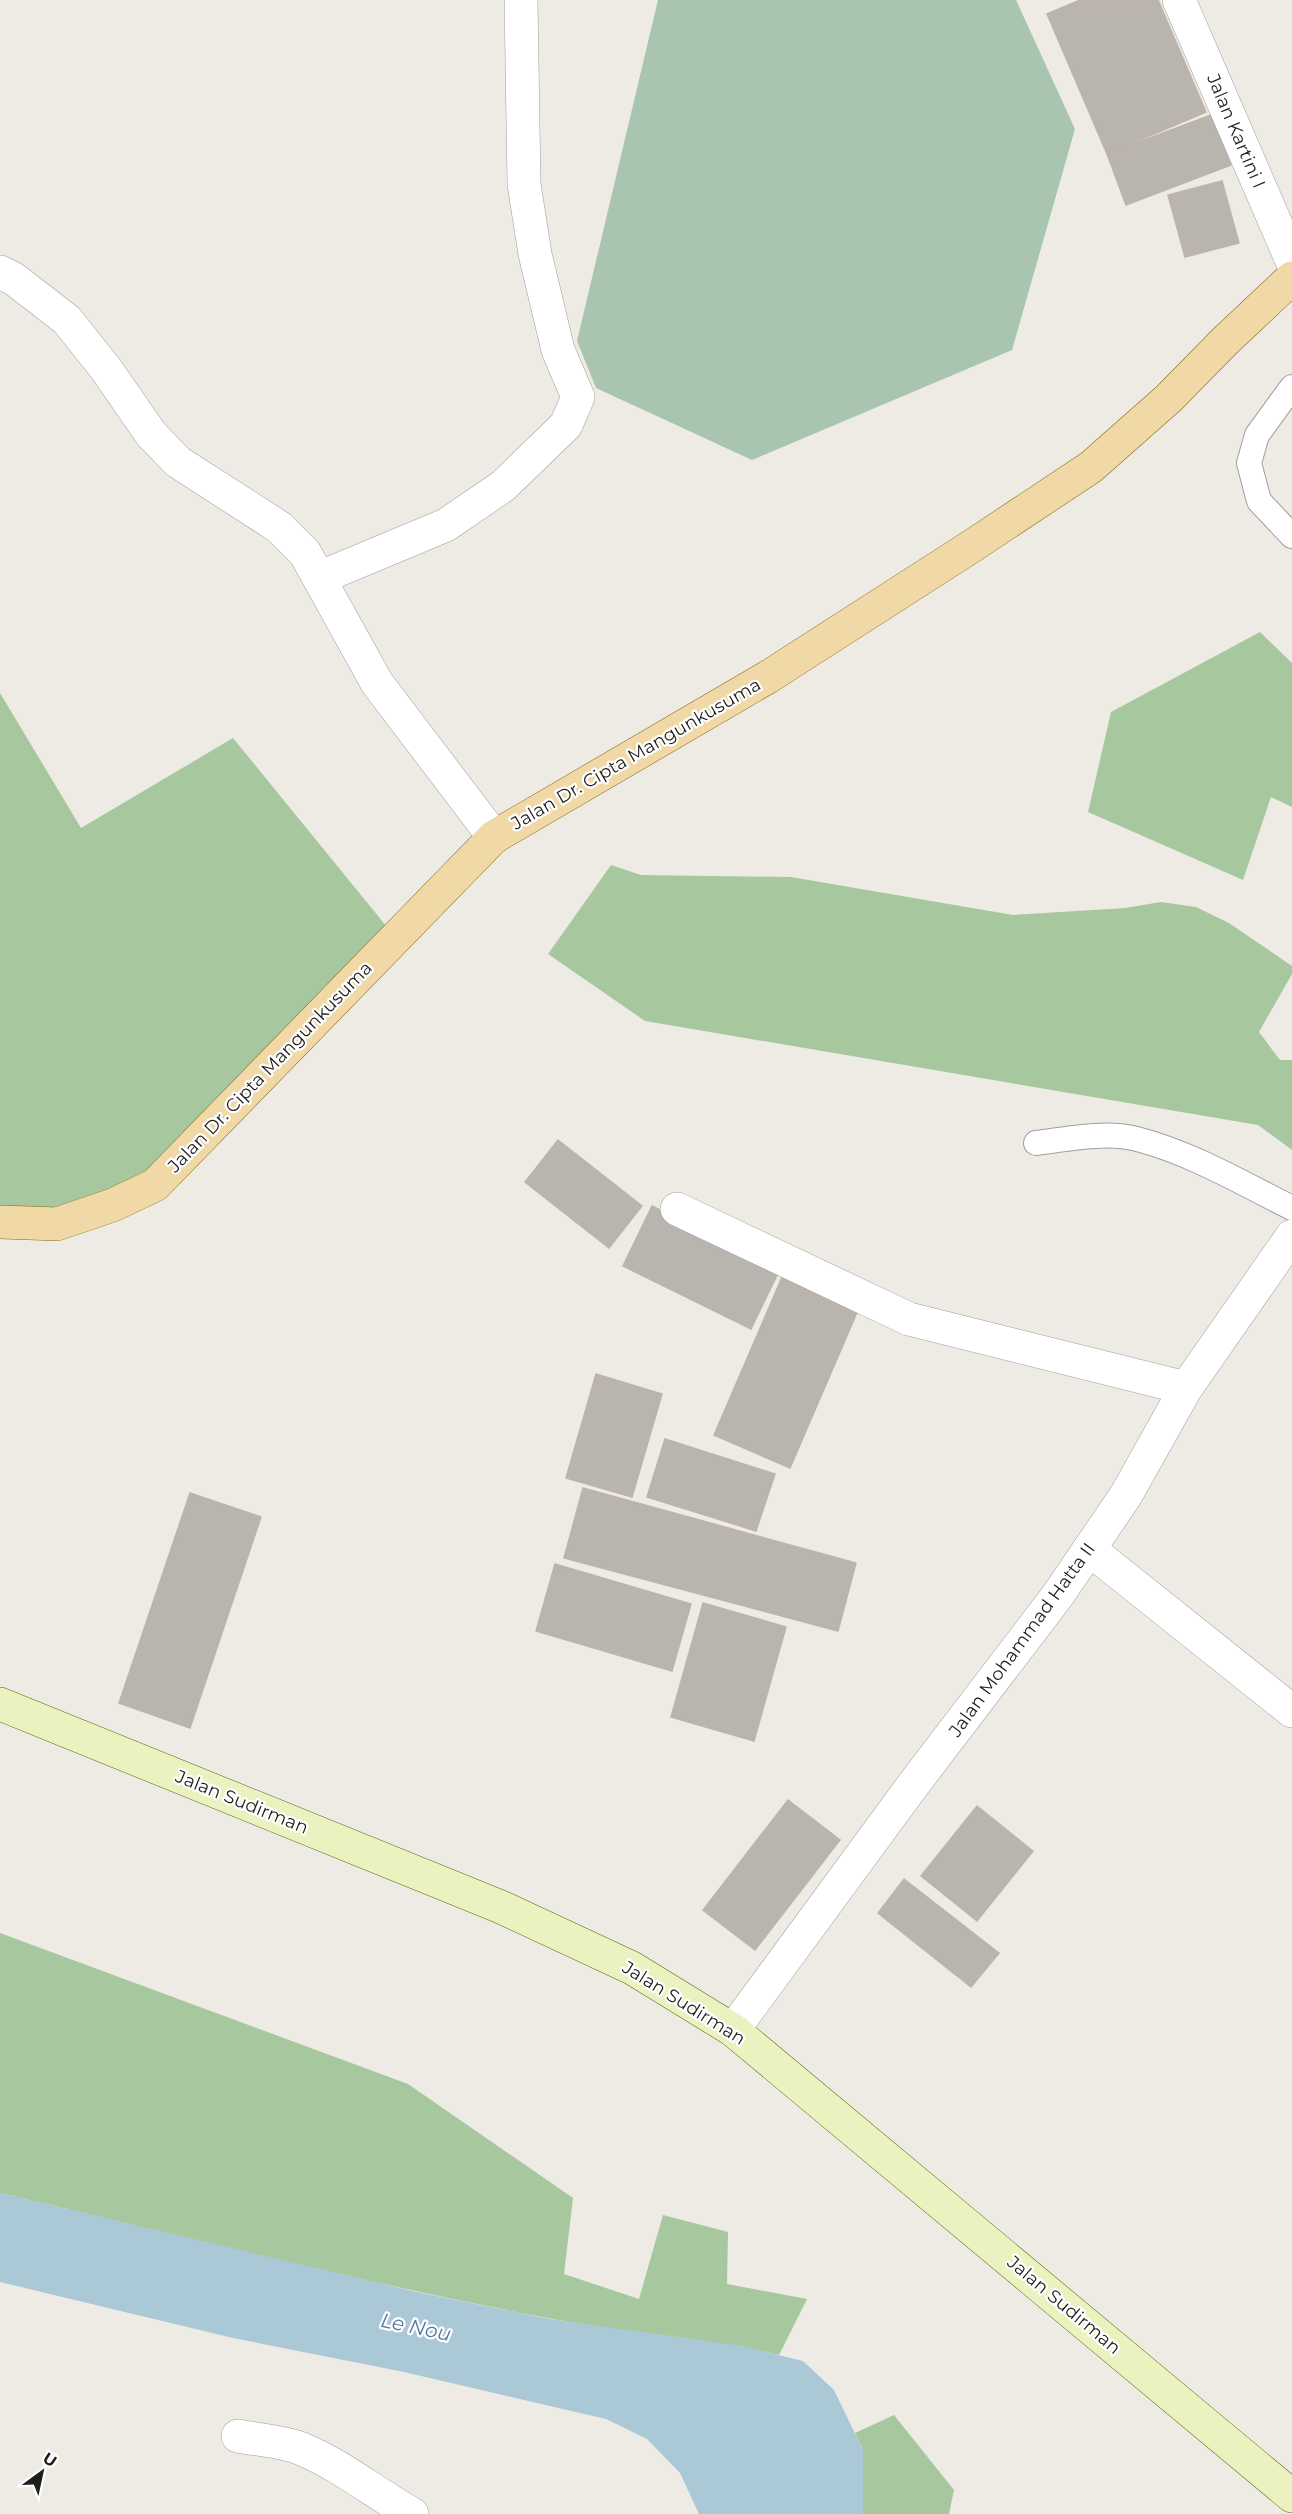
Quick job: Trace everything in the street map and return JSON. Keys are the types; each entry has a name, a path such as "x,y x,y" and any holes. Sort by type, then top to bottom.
{"main road":[{"name":"Jalan Dr. Cipta Mangunkusuma","path":"0,1222 57,1224 113,1205 155,1185 494,837 768,677 1091,467 1170,398 1225,341 1292,278"}],"street":[{"path":"320,579 446,525 503,486 566,425 578,397 558,350 534,254 524,184 521,0"},
{"name":"Jalan Kartini I","path":"1179,0 1292,261"},
{"path":"0,272 15,279 67,320 106,369 151,434 178,462 279,527 305,553 377,683 494,837"},
{"path":"677,1209 909,1319 1186,1389"},
{"name":"Jalan Mohammad Hatta II","path":"733,2030 906,1795 1058,1595 1126,1495 1186,1389 1292,1236"},
{"path":"1089,1549 1292,1712"},
{"name":"Jalan Sudirman","path":"0,1704 501,1907 632,1968 733,2030 1292,2496"},
{"path":"238,2436 300,2448 340,2468 391,2509"}],"lane":[{"path":"1292,387 1257,435 1249,463 1259,501 1292,536"},
{"path":"1036,1143 1088,1136 1135,1138 1206,1165 1292,1208"}],"green space":[{"path":"658,0 1016,0 1075,129 1012,350 752,460 596,388 577,341"},
{"path":"1260,632 1292,663 1292,807 1271,797 1243,880 1088,812 1111,712"},
{"path":"0,693 81,828 233,738 396,938 155,1185 0,1222"},
{"path":"611,865 641,875 791,877 1013,915 1125,908 1161,902 1196,907 1229,923 1292,966 1292,974 1259,1032 1280,1060 1292,1060 1292,1150 1258,1125 645,1021 548,954"},
{"path":"0,1933 408,2084 573,2198 564,2274 639,2299 663,2215 728,2232 727,2284 807,2299 779,2355 722,2344 576,2323 478,2304 0,2193"},
{"path":"894,2415 954,2490 949,2514 863,2514 863,2450 855,2433"}],"water":[{"name":"Le Nou","path":"0,2193 417,2292 550,2319 742,2346 803,2361 834,2390 863,2450 863,2514 699,2514 680,2473 647,2439 606,2419 404,2372 233,2338 0,2282"}],"building":[{"path":"1080,0 1158,0 1206,112 1107,154 1047,14"},
{"path":"1211,115 1231,165 1126,205 1107,154"},
{"path":"1222,181 1239,243 1185,257 1168,195"},
{"path":"558,1140 642,1206 609,1248 525,1182"},
{"path":"652,1206 780,1269 751,1329 623,1266"},
{"path":"786,1268 862,1301 790,1468 714,1435"},
{"path":"596,1374 662,1394 632,1497 566,1478"},
{"path":"665,1439 775,1474 756,1531 647,1497"},
{"path":"583,1488 856,1563 838,1631 564,1558"},
{"path":"190,1493 261,1517 190,1728 119,1703"},
{"path":"555,1564 691,1604 672,1671 536,1631"},
{"path":"703,1603 786,1627 754,1741 671,1717"},
{"path":"788,1800 840,1840 755,1950 703,1910"},
{"path":"977,1806 1033,1851 977,1921 921,1876"},
{"path":"904,1879 999,1953 971,1987 878,1913"}]}
